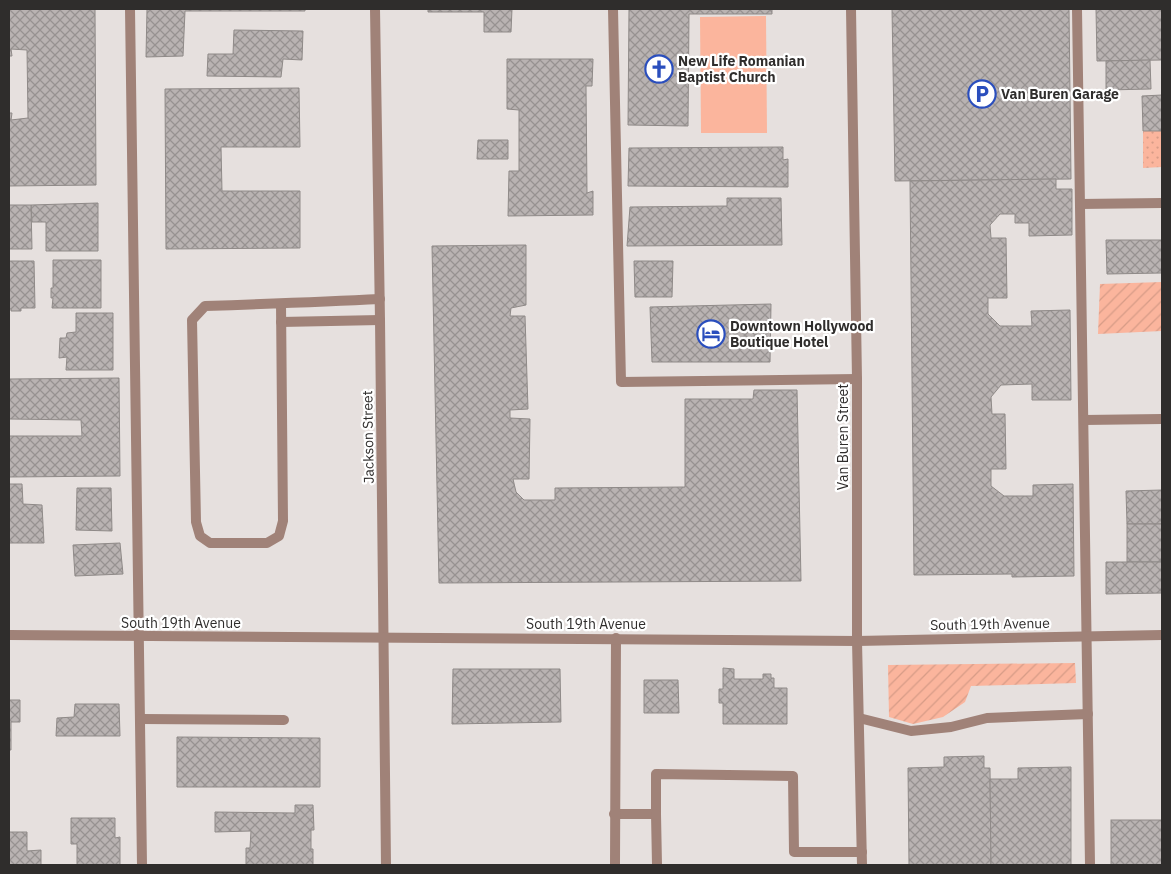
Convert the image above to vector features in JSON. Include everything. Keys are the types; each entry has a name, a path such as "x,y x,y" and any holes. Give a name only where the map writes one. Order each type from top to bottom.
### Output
{"street":[{"path":"130,9 142,865"},
{"name":"Jackson Street","path":"375,9 386,865"},
{"path":"613,9 621,382 857,378"},
{"name":"Van Buren Street","path":"851,9 862,865"},
{"path":"1077,9 1090,865"},
{"path":"1080,204 1162,203"},
{"path":"281,304 282,521 279,536 266,543 210,543 200,536 196,522 192,320 204,306 380,299"},
{"path":"281,322 380,320"},
{"path":"1084,420 1162,419"},
{"name":"South 19th Avenue","path":"9,635 858,641 1162,635"},
{"path":"615,865 616,638"},
{"path":"859,718 911,730 951,728 987,718 1088,714"},
{"path":"141,720 284,720"},
{"path":"657,865 656,774 793,776 794,852 862,852"},
{"path":"614,814 656,814"}],"shaded area":[{"path":"766,16 767,133 701,133 700,17"},
{"path":"1143,131 1162,131 1162,167 1143,168"},
{"path":"1162,282 1162,331 1098,334 1100,284"},
{"path":"1075,663 1076,683 971,686 965,702 943,717 913,724 889,717 888,665"}],"building":[{"path":"9,9 95,9 96,185 9,186 9,113 12,113 11,120 28,118 27,50 11,49 12,56 9,56"},
{"path":"147,9 305,9 305,11 185,11 183,56 146,57"},
{"path":"428,9 512,9 511,32 484,32 484,12 428,12"},
{"name":"New Life Romanian Baptist Church","path":"629,9 772,9 772,14 689,14 688,126 628,125"},
{"name":"Van Buren Garage","path":"892,9 1069,9 1071,179 895,181"},
{"path":"1096,9 1162,9 1162,60 1097,61"},
{"path":"234,30 303,31 302,60 283,59 281,77 207,76 208,54 233,54"},
{"path":"507,59 593,59 592,86 586,86 587,193 593,191 593,215 508,216 509,171 519,171 519,110 507,109"},
{"path":"1150,60 1151,89 1106,90 1106,61"},
{"path":"299,88 300,147 221,147 222,191 300,191 300,248 166,249 165,89"},
{"path":"1162,95 1162,131 1143,131 1142,96"},
{"path":"478,140 508,140 508,159 477,159"},
{"path":"783,147 783,160 788,159 788,187 628,186 629,148"},
{"path":"1056,179 1056,189 1072,189 1072,235 1029,236 1029,223 1015,223 1015,214 1000,214 990,225 991,238 1006,238 1007,298 988,298 988,314 1000,326 1032,326 1031,311 1070,310 1071,400 1032,400 1032,384 1001,385 991,397 992,414 1005,414 1006,469 991,469 991,486 1004,496 1033,496 1033,485 1073,484 1074,576 1012,577 1012,574 914,575 910,181"},
{"path":"727,198 781,198 782,245 627,246 630,207 727,206"},
{"path":"98,203 98,251 46,251 46,222 32,222 31,205"},
{"path":"9,205 31,205 32,249 9,249"},
{"path":"1106,240 1162,240 1162,273 1107,274"},
{"path":"526,245 526,305 511,308 510,316 525,316 528,409 510,410 510,418 530,419 529,479 513,479 516,492 524,500 555,500 555,488 685,487 685,399 753,399 754,390 797,390 801,581 439,583 432,246"},
{"path":"53,260 101,260 101,308 52,308"},
{"path":"9,261 34,261 35,308 21,308 21,311 11,311 9,309"},
{"path":"634,261 673,261 672,297 635,297"},
{"name":"Downtown Hollywood Boutique Hotel","path":"771,304 770,362 652,362 650,307"},
{"path":"76,313 113,313 113,370 66,370 67,357 59,358 60,338 66,338 67,333 76,332"},
{"path":"119,378 120,476 9,477 9,436 82,436 81,420 9,419 9,379"},
{"path":"9,484 22,484 23,504 42,505 44,543 9,543"},
{"path":"77,488 111,488 112,531 76,530"},
{"path":"1162,490 1162,524 1127,524 1126,491"},
{"path":"1127,524 1162,524 1162,562 1127,562"},
{"path":"120,543 123,574 75,576 73,545"},
{"path":"1106,562 1162,562 1162,593 1106,594"},
{"path":"723,668 734,669 734,679 763,679 763,674 771,674 771,678 774,678 774,688 787,688 787,724 723,724 723,703 719,703 719,689 723,689"},
{"path":"453,669 560,669 561,722 452,724"},
{"path":"644,680 678,680 679,713 644,713"},
{"path":"9,700 20,700 20,722 11,722 11,750 9,750"},
{"path":"75,704 119,704 120,736 56,736 57,718 74,717"},
{"path":"177,737 320,738 320,787 177,787"},
{"path":"984,756 984,768 990,768 991,865 909,865 908,768 944,767 944,757"},
{"path":"1071,767 1071,865 991,865 990,779 1018,779 1018,768"},
{"path":"295,805 313,805 314,830 311,830 311,849 313,849 313,865 246,865 246,848 250,848 251,831 215,832 215,812 295,813"},
{"path":"71,818 115,818 115,838 120,837 120,865 77,865 77,844 71,844"},
{"path":"1111,820 1162,820 1162,865 1111,865"},
{"path":"9,832 27,832 27,851 41,850 41,865 9,865"}],"place":[{"name":"New Life Romanian Baptist Church","path":"659,69"},
{"name":"Van Buren Garage","path":"982,94"},
{"name":"Downtown Hollywood Boutique Hotel","path":"711,334"}]}
